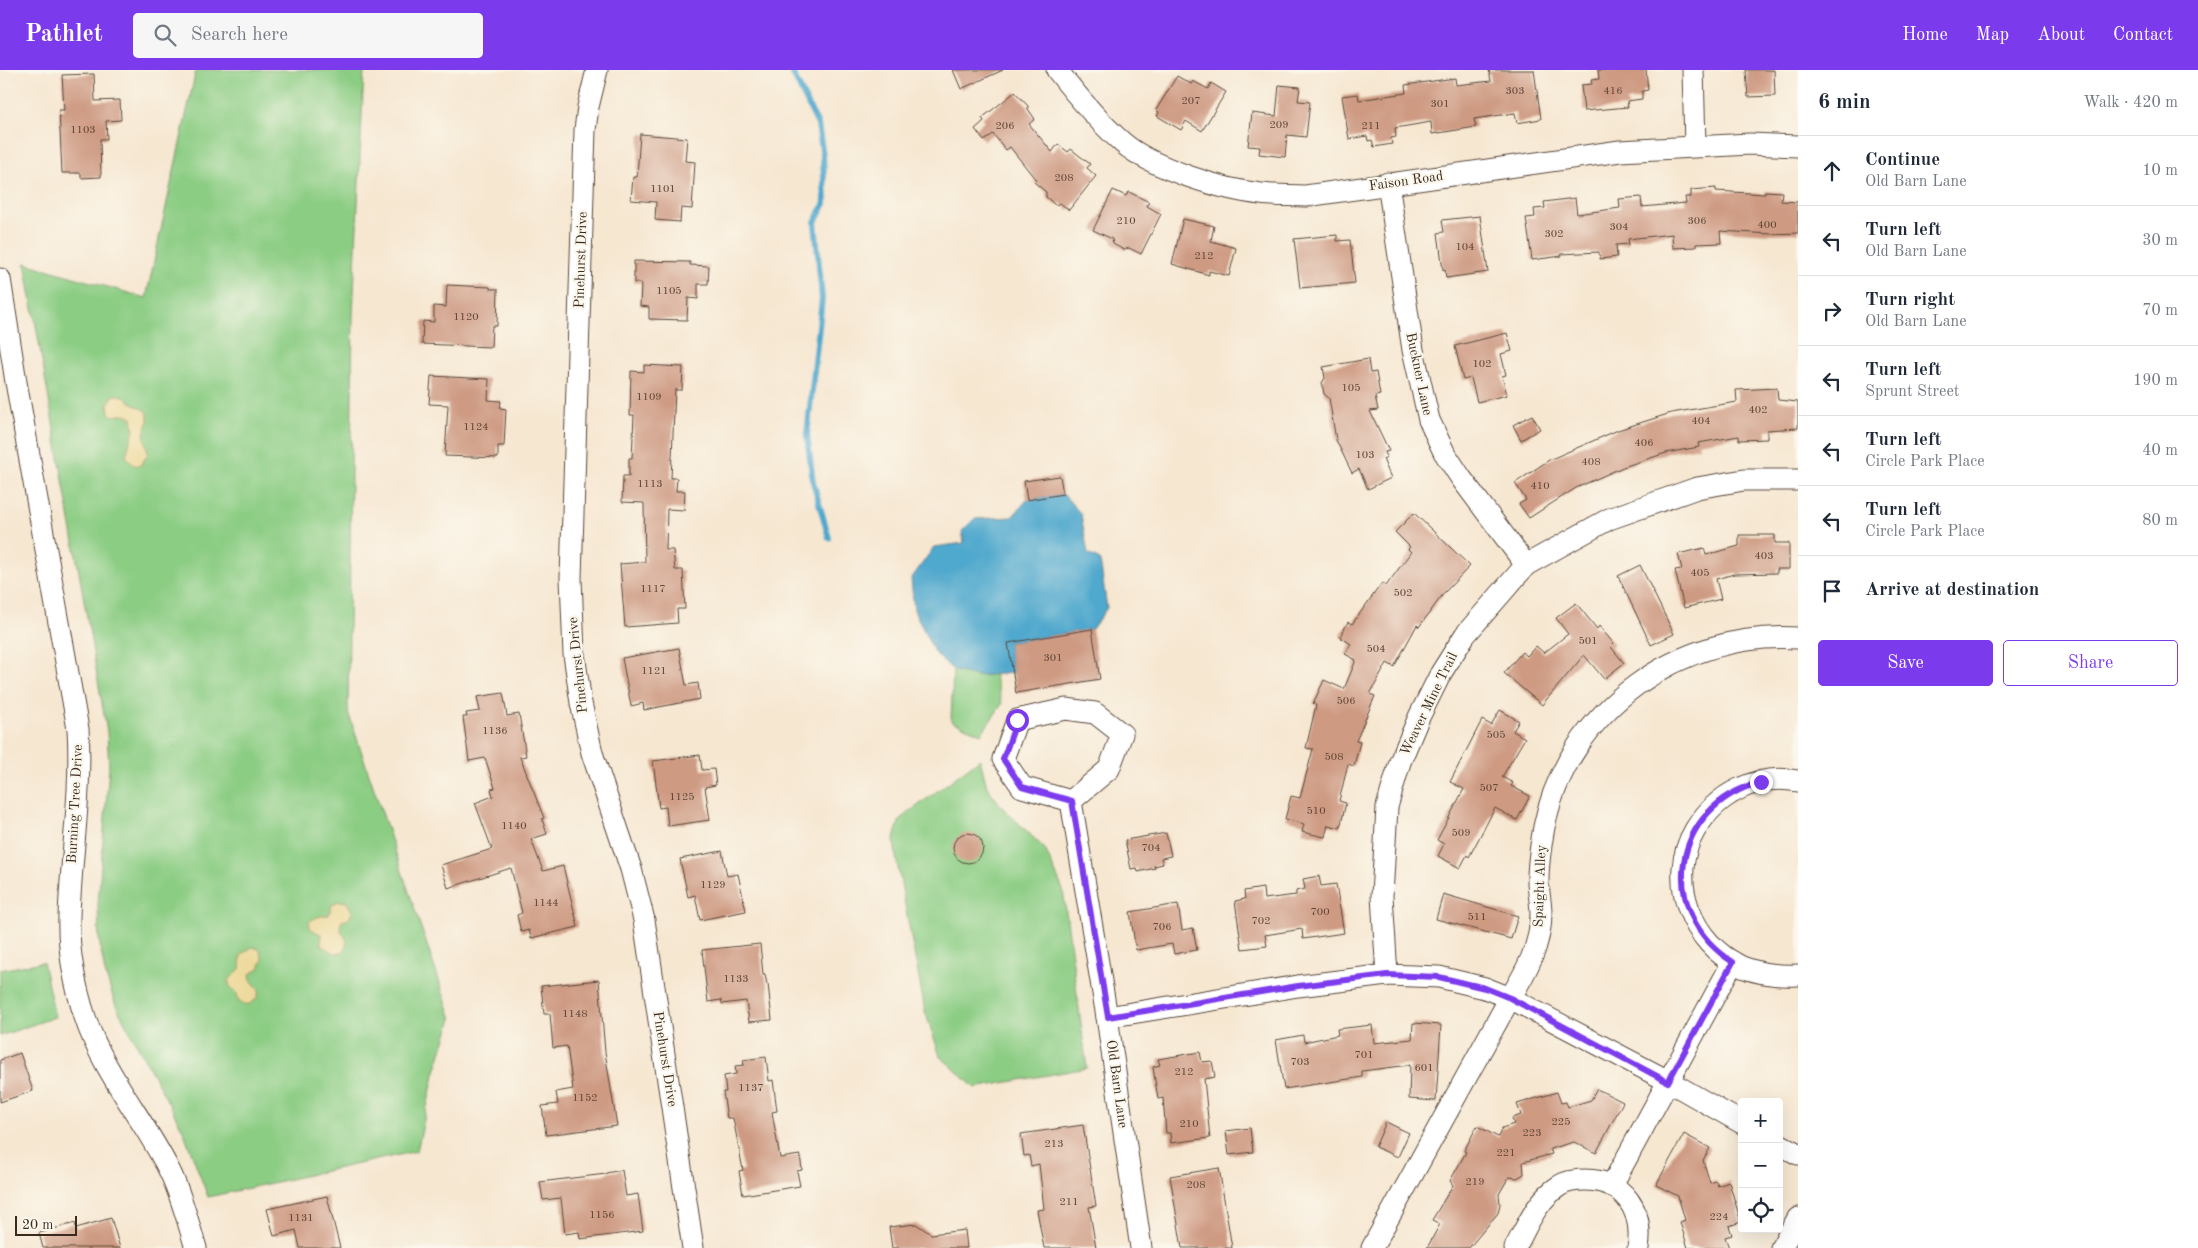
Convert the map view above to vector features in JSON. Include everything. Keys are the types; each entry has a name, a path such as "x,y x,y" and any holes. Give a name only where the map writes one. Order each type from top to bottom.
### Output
{"street":[{"name":"Pinehurst Drive","path":"597,70 588,107 586,130 570,578 574,654 581,703 592,753 631,869 644,920 693,1248"},
{"name":"Faison Road","path":"1057,70 1075,93 1124,144 1162,167 1213,184 1262,194 1306,196 1620,151 1695,145 1750,144 1798,146"},
{"path":"1693,70 1695,145"},
{"name":"Buckner Lane","path":"1388,183 1412,350 1429,420 1444,452 1457,472 1526,566"},
{"name":"Burning Tree Drive","path":"0,279 16,382 78,729 80,759 69,918 71,951 78,986 85,1017 95,1043 170,1171 196,1248"},
{"name":"Weaver Mine Trail","path":"1387,975 1382,896 1387,807 1400,762 1441,673 1465,635 1526,566 1609,519 1697,488 1744,480 1798,480"},
{"name":"Spaight Alley","path":"1372,1248 1525,974 1534,953 1541,914 1538,879 1544,825 1553,796 1579,744 1596,722 1619,698 1643,679 1668,664 1703,649 1734,640 1770,636 1798,638"},
{"path":"1066,709 1096,713 1122,734 1109,769 1072,801 1022,787 1003,759 1017,720 1066,709"},
{"path":"1798,781 1777,779 1761,782 1732,792 1708,812 1693,834 1688,847 1683,880 1690,913 1695,925 1712,946 1733,962 1764,973 1798,975"},
{"name":"Old Barn Lane","path":"1072,801 1108,1017 1141,1248"},
{"path":"1612,1186 1733,962"},
{"path":"1108,1017 1298,986 1387,975 1439,977 1485,988 1510,998 1738,1121"},
{"path":"1783,1146 1798,1154"},
{"path":"1514,1248 1540,1202 1561,1184 1577,1180 1595,1180 1612,1186 1625,1196 1634,1209 1640,1228 1638,1248"},
{"path":"1781,1248 1798,1218"}],"green space":[{"path":"196,70 364,70 353,315 348,712 452,1019 435,1071 417,1151 208,1197 183,1130 116,1006 105,973 99,939 98,904 109,768 107,732 25,263 146,298"},
{"path":"953,670 976,676 994,673 1002,704 981,734 951,721"},
{"path":"980,759 987,787 1002,807 1045,849 1063,890 1087,1068 975,1088 940,1056 925,1011 894,838 900,819"},
{"path":"43,962 55,1017 0,1036 0,970"}],"sand":[{"path":"114,395 123,396 148,413 148,423 144,433 148,454 141,465 132,463 126,455 134,430 132,418 125,414 113,416 109,413 108,404"},
{"path":"338,901 347,902 352,912 349,919 342,921 341,924 341,929 347,941 343,951 340,953 333,952 321,945 321,934 313,930 309,923 314,919 329,915 332,905"},
{"path":"252,947 259,949 263,959 259,968 250,974 251,980 259,990 258,996 246,1005 239,1002 237,994 229,985 229,980 240,969 241,955"}],"water":[{"path":"1063,494 1081,514 1088,554 1100,560 1107,608 1092,629 1008,643 1013,673 976,676 953,670 934,652 914,610 911,579 934,547 964,543 962,531 974,519 1012,517 1027,500"}],"building":[{"path":"953,70 1003,70 961,89"},
{"path":"1489,70 1534,70 1541,119 1517,123 1515,113 1474,119 1476,127 1432,134 1431,122 1395,128 1396,137 1391,138 1392,144 1374,147 1372,140 1368,141 1367,136 1349,139 1342,96 1358,94 1359,100 1406,93 1405,85 1455,78 1456,85 1491,81"},
{"path":"1598,70 1646,70 1648,90 1642,91 1642,99 1627,101 1628,107 1584,111 1581,85 1592,84 1591,80 1599,79"},
{"path":"1746,70 1774,70 1775,96 1748,97"},
{"path":"94,74 95,101 120,100 121,120 106,121 107,139 100,139 101,177 81,178 81,173 62,173 59,110 64,110 62,75"},
{"path":"1177,76 1191,84 1193,81 1208,89 1211,83 1226,92 1202,131 1186,121 1181,130 1157,116 1159,112 1156,110"},
{"path":"1279,85 1300,87 1298,101 1310,102 1306,137 1287,135 1285,157 1259,154 1260,147 1248,146 1252,113 1276,116"},
{"path":"1015,92 1028,106 1035,119 1029,124 1052,152 1058,144 1068,152 1071,149 1090,164 1087,168 1096,176 1069,210 1060,203 1055,205 1046,197 1046,192 1034,182 1036,180 1010,147 1006,150 993,134 984,141 975,129 984,121 982,118"},
{"path":"640,134 687,138 685,161 695,162 692,209 681,208 680,222 655,220 656,202 631,200 633,177 637,177"},
{"path":"1716,188 1716,191 1765,194 1765,191 1782,192 1781,201 1798,202 1798,233 1771,234 1720,231 1721,243 1696,244 1696,247 1673,248 1672,234 1628,239 1629,244 1616,245 1617,257 1600,259 1599,252 1561,254 1562,256 1532,260 1526,218 1535,217 1534,209 1545,208 1544,202 1575,198 1577,214 1620,208 1619,199 1641,197 1642,207 1686,203 1685,197 1691,197 1691,190"},
{"path":"1113,190 1126,196 1129,192 1149,202 1147,206 1161,214 1141,254 1129,248 1124,250 1113,244 1112,239 1093,230"},
{"path":"1480,216 1488,272 1446,278 1445,269 1443,270 1438,233 1444,232 1442,220"},
{"path":"1183,219 1214,226 1211,241 1236,248 1229,276 1209,271 1209,275 1172,264"},
{"path":"1337,235 1337,241 1350,240 1355,283 1300,288 1294,239"},
{"path":"634,261 690,262 690,265 709,266 708,284 698,284 698,299 688,298 687,320 649,319 649,307 640,306 641,283 634,283"},
{"path":"447,285 498,289 497,326 492,326 491,347 422,344 423,321 434,322 434,306 446,307"},
{"path":"1507,333 1512,351 1501,354 1506,375 1502,376 1507,395 1477,402 1471,378 1463,380 1455,346"},
{"path":"1368,359 1370,373 1376,372 1380,395 1375,396 1378,410 1370,411 1389,451 1385,452 1387,457 1383,459 1391,478 1368,489 1359,469 1352,473 1336,440 1329,398 1324,394 1322,383 1325,378 1323,367"},
{"path":"644,365 683,367 682,390 675,390 671,478 677,478 676,491 685,491 684,510 667,509 666,550 673,550 675,570 683,570 685,609 677,609 678,623 625,627 620,564 645,562 644,503 622,502 623,476 629,476 629,458 632,458 634,415 630,415 631,371 644,372"},
{"path":"431,376 489,379 488,400 501,401 500,408 506,409 504,446 498,446 498,458 445,456 448,405 429,404"},
{"path":"1777,388 1778,400 1798,402 1798,428 1767,430 1767,439 1739,440 1739,436 1698,443 1699,447 1666,453 1623,467 1576,488 1529,518 1519,504 1526,500 1515,483 1549,460 1618,430 1671,413 1737,402 1736,390"},
{"path":"1532,415 1540,429 1521,440 1513,425"},
{"path":"1060,476 1063,494 1027,500 1024,481"},
{"path":"1414,513 1470,566 1444,593 1419,627 1417,625 1394,667 1387,663 1370,694 1375,696 1356,741 1360,742 1354,766 1348,764 1339,801 1346,803 1340,828 1328,825 1325,837 1302,832 1304,824 1285,819 1291,796 1300,798 1313,749 1306,748 1316,705 1313,704 1324,680 1344,689 1356,660 1345,654 1351,644 1340,637 1348,622 1352,624 1382,583 1386,586 1411,552 1408,549 1410,547 1395,532"},
{"path":"1739,535 1775,535 1775,543 1789,543 1789,569 1777,569 1777,573 1734,574 1716,579 1721,599 1684,608 1675,570 1682,569 1678,554 1704,548 1706,555 1739,546"},
{"path":"1640,565 1674,634 1651,645 1618,576"},
{"path":"1576,603 1597,629 1599,626 1614,644 1611,647 1624,663 1604,679 1584,655 1542,705 1504,673 1522,652 1527,656 1536,646 1544,653 1568,634 1556,618"},
{"path":"1092,629 1100,679 1016,693 1008,643"},
{"path":"679,648 686,685 698,683 700,699 644,710 643,703 631,706 622,658"},
{"path":"503,693 507,716 519,714 526,756 520,757 544,818 542,819 547,834 531,839 543,871 563,866 578,927 531,938 529,930 521,932 517,915 522,913 511,868 448,888 441,865 492,849 475,803 493,796 491,789 495,788 485,758 469,761 463,717 467,717 466,713 480,711 477,697"},
{"path":"1500,710 1519,721 1513,731 1525,738 1502,777 1513,783 1511,786 1530,796 1517,820 1495,808 1469,857 1467,855 1460,868 1438,856 1444,844 1437,840 1464,789 1450,782 1482,720 1491,725"},
{"path":"700,755 702,770 714,769 716,785 705,787 710,820 668,826 666,807 659,808 653,761"},
{"path":"968,833 979,837 983,848 979,859 968,863 957,859 953,848 957,837"},
{"path":"1166,833 1171,856 1161,858 1163,864 1154,866 1155,868 1138,872 1137,868 1131,869 1125,840"},
{"path":"722,851 727,876 738,874 746,911 700,920 695,895 688,897 680,859"},
{"path":"1319,876 1321,886 1336,884 1344,933 1303,939 1302,929 1265,935 1267,946 1242,949 1235,901 1245,899 1244,891 1263,888 1264,899 1296,895 1296,891 1305,889 1303,879"},
{"path":"1443,894 1518,916 1511,939 1436,919"},
{"path":"1178,904 1182,930 1193,928 1197,950 1174,954 1172,944 1136,950 1130,912"},
{"path":"760,944 763,974 765,974 768,984 772,1020 749,1022 746,1001 722,1004 721,1000 708,1002 702,950"},
{"path":"599,980 605,1052 617,1126 546,1135 542,1106 558,1104 556,1092 573,1089 567,1046 553,1048 550,1014 544,1014 541,986"},
{"path":"1413,1023 1441,1025 1436,1101 1409,1099 1410,1065 1362,1071 1362,1077 1284,1089 1276,1040 1303,1035 1304,1042 1338,1035 1337,1029 1372,1025 1374,1043 1412,1039"},
{"path":"1200,1052 1202,1062 1212,1061 1215,1077 1204,1079 1210,1138 1171,1143 1170,1133 1166,1133 1163,1098 1158,1099 1153,1067 1160,1065 1158,1059"},
{"path":"20,1053 33,1091 0,1102 0,1060"},
{"path":"766,1057 769,1081 773,1080 777,1111 772,1112 780,1158 800,1155 802,1170 797,1171 800,1186 743,1195 739,1171 743,1170 733,1118 727,1118 723,1092 726,1092 724,1076 736,1074 735,1066 744,1065 743,1060"},
{"path":"1597,1089 1623,1102 1596,1153 1574,1142 1550,1149 1552,1154 1523,1162 1524,1174 1517,1178 1509,1177 1499,1194 1500,1204 1498,1213 1469,1248 1427,1248 1440,1224 1432,1220 1453,1185 1450,1181 1466,1152 1464,1151 1477,1126 1498,1137 1502,1128 1514,1124 1512,1118 1521,1115 1517,1104 1557,1092 1561,1103 1566,1102 1568,1107 1591,1100"},
{"path":"1386,1122 1409,1133 1398,1157 1375,1147"},
{"path":"1083,1125 1096,1206 1089,1207 1096,1248 1044,1248 1037,1210 1044,1209 1039,1164 1031,1166 1029,1155 1024,1156 1021,1134"},
{"path":"1250,1128 1253,1152 1229,1155 1226,1131"},
{"path":"1684,1134 1710,1148 1703,1160 1710,1183 1716,1181 1718,1186 1729,1182 1738,1212 1738,1223 1729,1226 1732,1235 1725,1237 1729,1248 1688,1248 1680,1222 1685,1220 1678,1196 1656,1185"},
{"path":"1219,1168 1232,1248 1182,1248 1170,1176"},
{"path":"622,1170 626,1196 638,1194 643,1231 580,1239 579,1232 565,1234 561,1198 543,1200 540,1182 606,1174"},
{"path":"327,1196 340,1248 300,1248 296,1230 274,1236 267,1209"},
{"path":"111,1218 120,1248 43,1248 39,1233 75,1223 76,1228"},
{"path":"916,1224 931,1234 965,1230 967,1248 892,1248 889,1227"}],"waterway":[{"path":"791,70 818,125 823,155 825,203 815,222 822,299 807,435 813,482 829,538"}],"route":[{"path":"1017,720 1003,759 1022,787 1072,801 1108,1017 1358,977 1387,975 1439,977 1485,988 1510,998 1668,1082 1733,962 1722,955 1703,936 1695,925 1690,913 1683,886 1684,860 1688,847 1700,823 1719,801 1732,792 1761,782"}]}
